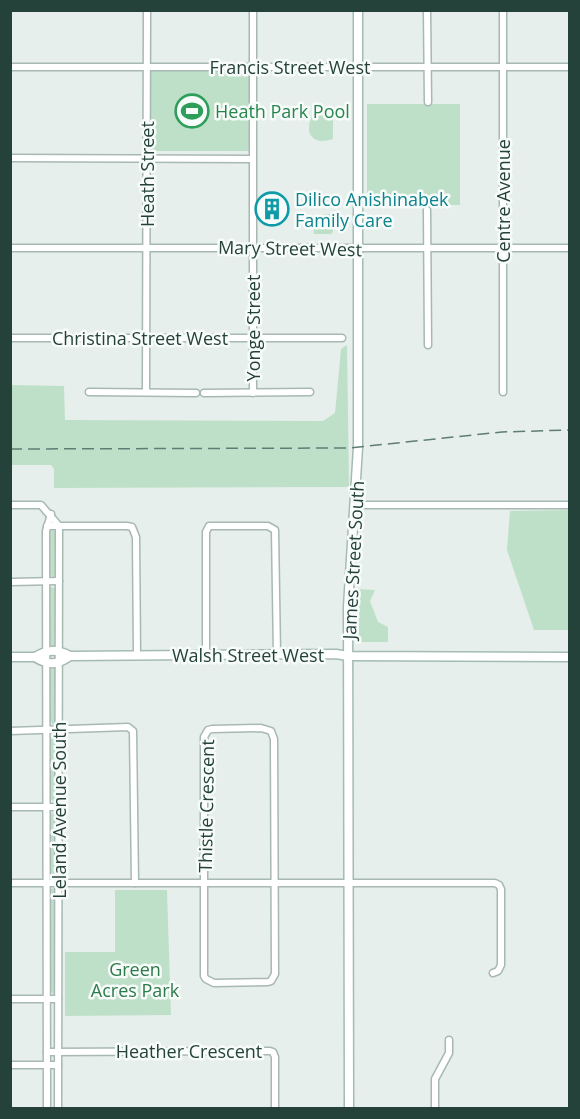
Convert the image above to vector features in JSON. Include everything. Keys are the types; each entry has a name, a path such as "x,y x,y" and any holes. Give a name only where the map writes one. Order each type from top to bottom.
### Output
{"street":[{"name":"Heath Street","path":"146,392 147,10"},
{"name":"Yonge Street","path":"253,10 253,393"},
{"name":"James Street South","path":"349,1108 348,656 349,582 356,506 358,447 358,10"},
{"path":"427,10 428,102"},
{"name":"Centre Avenue","path":"502,392 503,10"},
{"name":"Francis Street West","path":"10,68 570,67"},
{"path":"10,158 252,159"},
{"path":"427,210 428,345"},
{"name":"Mary Street West","path":"10,248 570,248"},
{"name":"Christina Street West","path":"10,338 342,338"},
{"name":"Yonge Street","path":"89,392 310,392"},
{"path":"10,505 41,506 51,514 59,526"},
{"path":"356,506 570,505"},
{"name":"Leland Avenue South","path":"47,1108 46,581 47,526 51,514"},
{"path":"47,526 127,526 135,532 136,655"},
{"name":"Leland Avenue South","path":"58,1108 59,526"},
{"path":"206,655 206,532 209,526 268,526 275,530 277,655"},
{"path":"10,582 59,581"},
{"path":"10,657 35,657 46,650"},
{"name":"Walsh Street West","path":"46,650 59,650 70,656 336,654 348,656 570,657"},
{"path":"35,657 46,664 59,664 70,656"},
{"path":"10,731 128,727 133,731 135,883"},
{"name":"Thistle Crescent","path":"205,883 206,733 212,729 261,728 271,731 274,739 275,883"},
{"path":"10,807 58,807"},
{"path":"10,883 489,882 499,885 501,890 501,965 493,974"},
{"path":"205,883 204,976 206,980 214,983 268,982 274,978 275,883"},
{"path":"10,999 58,999"},
{"path":"435,1108 435,1079 449,1053 449,1041"},
{"name":"Heather Crescent","path":"47,1052 270,1051 275,1057 275,1108"},
{"path":"10,1065 58,1065"}],"green space":[{"path":"151,71 249,71 249,151 151,151"},
{"path":"367,104 460,104 460,205 367,205"},
{"path":"312,116 333,117 333,139 316,140 309,132"},
{"path":"325,214 333,214 333,232 314,234 315,221"},
{"path":"347,345 349,487 54,488 54,469 51,465 11,465 11,385 64,386 65,420 323,421 335,413 341,349"},
{"path":"569,510 569,630 534,630 507,550 510,511"},
{"path":"52,530 56,532 56,576 53,577 49,574 49,534"},
{"path":"50,587 56,588 57,644 52,647 49,644"},
{"path":"359,589 375,590 370,601 378,622 388,627 388,642 359,642"},
{"path":"53,668 56,670 56,722 53,725 50,721 49,671"},
{"path":"54,735 56,738 56,799 53,802 51,799 50,739"},
{"path":"56,813 56,875 53,878 51,874 51,814"},
{"path":"52,888 56,889 56,991 53,994 51,991 50,891"},
{"name":"Green Acres Park","path":"115,890 167,890 171,1015 65,1016 65,952 115,952"}],"water":[{"path":"182,105 209,105 209,116 181,116"}],"railway":[{"path":"10,449 349,448 502,432 570,430"}],"place":[{"name":"Heath Park Pool","path":"192,111"},
{"name":"Dilico Anishinabek Family Care","path":"272,209"}]}
